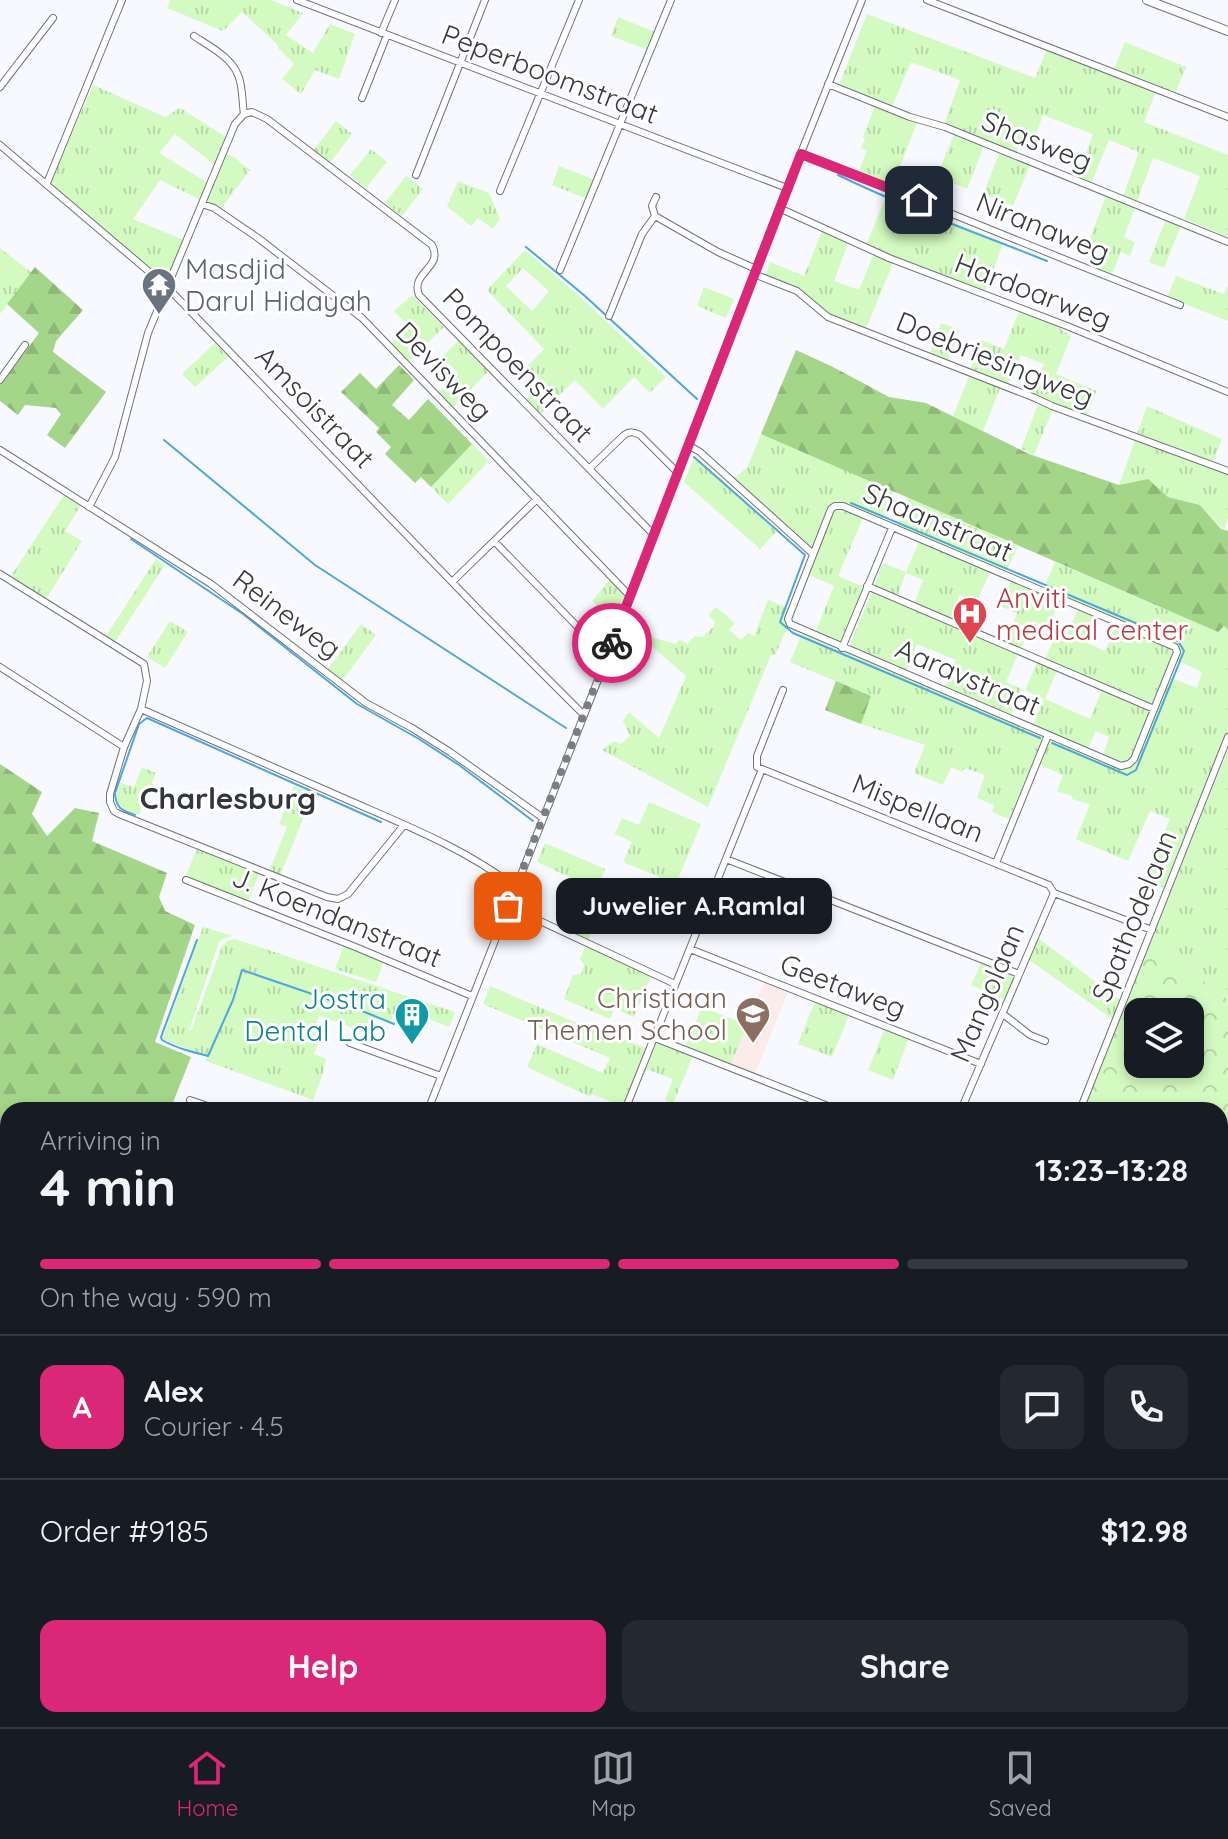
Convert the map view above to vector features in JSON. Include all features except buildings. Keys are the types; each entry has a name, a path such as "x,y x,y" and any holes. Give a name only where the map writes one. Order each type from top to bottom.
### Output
{"street":[{"path":"47,183 122,0"},
{"path":"362,98 395,0"},
{"path":"416,175 485,0"},
{"path":"500,191 579,0"},
{"path":"560,270 671,0"},
{"path":"431,1102 862,0"},
{"path":"927,0 1228,117"},
{"path":"1147,0 1228,31"},
{"name":"Peperboomstraat","path":"302,1 787,188"},
{"path":"0,87 53,18"},
{"path":"89,507 115,457 148,333 235,124 244,114 236,70 218,52 194,36"},
{"name":"Shasweg","path":"828,84 910,117 945,127 1228,242"},
{"name":"Pompoenstraat","path":"244,114 252,112 267,119 432,245 435,259 417,284 419,295 654,535"},
{"name":"Amsoistraat","path":"0,145 167,287 584,715"},
{"name":"Niranaweg","path":"801,154 1180,305"},
{"path":"609,316 642,234 655,216 652,206 656,197"},
{"name":"Devisweg","path":"202,204 214,208 258,238 362,318 630,596"},
{"name":"Hardoarweg","path":"779,208 889,258 1228,392"},
{"name":"Doebriesingweg","path":"655,216 755,272 797,291 828,317 1052,406 1228,471"},
{"path":"0,380 25,345"},
{"path":"589,469 624,435 634,432 678,473"},
{"path":"688,445 700,452 812,553"},
{"name":"Reineweg","path":"0,450 211,584 366,703 450,752 543,818"},
{"path":"452,582 537,499"},
{"name":"Shaanstraat","path":"790,624 788,619 831,509 843,506 1175,647 1177,652 1134,759 1129,764"},
{"path":"842,648 892,528"},
{"path":"494,541 607,657"},
{"path":"0,574 144,664 147,681 141,709 124,747 110,794 114,811 333,899 348,894 404,825"},
{"path":"867,586 1154,709"},
{"name":"Aaravstraat","path":"790,624 1121,766 1129,764"},
{"path":"0,667 124,747"},
{"path":"628,1102 762,769 757,767 757,756 783,690"},
{"path":"141,709 404,825 463,854 515,887"},
{"path":"996,863 1048,735"},
{"name":"Spathodelaan","path":"1083,1102 1228,737"},
{"name":"Mispellaan","path":"762,769 1049,885 1054,893 1152,930"},
{"path":"726,859 1019,974"},
{"name":"J. Koendanstraat","path":"186,880 472,996"},
{"name":"Mangolaan","path":"964,1102 1054,893"},
{"path":"508,906 675,984"},
{"name":"Geetaweg","path":"690,949 981,1064"},
{"path":"1003,1014 1030,1035 1045,1041"},
{"path":"655,1038 818,1102"},
{"path":"350,1043 441,1076"},
{"path":"190,1100 196,1102"}],"shaded area":[{"name":"Christiaan Themen School","path":"764,982 788,991 755,1074 731,1064"}],"green space":[{"path":"170,0 271,0 303,13 286,35 313,53 330,24 355,34 339,79 315,70 301,94 282,79 294,64 242,12 223,31 167,8"},
{"path":"867,14 1035,78 1047,49 1156,91 1144,122 1228,155 1228,237 1184,219 1200,176 1153,158 1137,202 1123,196 1139,152 1109,140 1091,184 1077,178 1093,134 1043,115 1036,134 1025,131 1016,154 944,124 960,80 911,62 892,107 839,85"},
{"path":"618,17 655,32 648,50 611,36"},
{"path":"1125,42 1186,67 1176,92 1114,69"},
{"path":"93,85 165,117 180,108 226,137 215,165 175,134 159,153 208,183 201,200 160,180 133,219 184,240 168,280 163,281 51,181"},
{"path":"875,106 917,123 892,187 858,173 867,151 861,148 863,137"},
{"path":"336,121 352,134 329,164 313,151"},
{"path":"954,134 984,146 967,189 937,176"},
{"path":"371,149 387,162 366,188 350,175"},
{"path":"1000,152 1030,165 1013,206 983,194"},
{"path":"225,154 250,170 220,210 207,199"},
{"path":"559,166 595,180 587,199 552,185"},
{"path":"406,176 423,189 402,216 385,203"},
{"path":"458,181 489,193 500,219 493,229 478,218 471,226 447,206"},
{"path":"1106,196 1136,206 1124,237 1135,242 1130,256 1121,252 1112,274 1094,267 1102,247 1089,241"},
{"path":"886,197 1003,244 984,293 866,245"},
{"path":"1166,219 1181,225 1164,268 1149,262"},
{"path":"822,231 848,243 834,281 859,290 874,253 893,263 866,329 827,314 800,291 765,276 770,262 804,276"},
{"path":"0,248 31,272 0,314"},
{"path":"525,250 666,377 650,393 634,377 603,409 575,380 540,414 526,399 542,382 527,367 544,349 487,290","holes":["523,268 549,291 532,311 506,286"]},
{"path":"35,267 83,310 56,341 53,352 106,392 65,448 47,435 61,414 56,408 25,405 18,415 0,401 0,385 39,333 7,304"},
{"path":"1176,276 1224,294 1228,285 1228,321 1167,297"},
{"path":"704,287 734,299 726,318 697,306"},
{"path":"412,295 444,327 408,362 391,344 409,326 394,311"},
{"path":"1019,311 1050,322 1071,336 1056,374 1097,391 1086,418 1033,395 1044,364 1021,355 1008,385 970,370 981,340 1004,349"},
{"path":"941,323 960,330 947,362 929,355"},
{"path":"459,340 490,370 452,408 437,394 458,373 442,357"},
{"path":"215,343 228,357 195,387 182,374"},
{"path":"796,350 889,397 926,403 1029,454 1119,485 1148,479 1168,497 1200,505 1221,529 1228,531 1228,629 1224,626 1218,632 761,434"},
{"path":"399,365 414,380 392,405 409,420 428,399 472,444 431,487 421,477 415,483 385,454 391,447 376,432 379,428 341,392 360,373 376,389"},
{"path":"970,374 1001,386 983,431 953,416"},
{"path":"1039,402 1053,409 1034,455 1021,449"},
{"path":"1147,406 1222,439 1213,462 1228,468 1228,518 1224,530 1200,505 1168,497 1148,479 1119,485"},
{"path":"761,434 894,491 882,520 835,501 828,508 814,543 808,545 734,478 747,468"},
{"path":"472,444 489,461 448,504 431,487"},
{"path":"694,457 777,531 760,549 684,482"},
{"path":"64,495 81,505 65,531 82,541 46,599 11,576"},
{"path":"908,498 1018,546 1006,572 896,526"},
{"path":"837,508 863,518 838,576 866,588 842,643 815,633 834,586 807,574"},
{"path":"919,542 990,572 977,601 960,595 950,620 914,604 923,580 906,573 897,597 875,587 883,563 906,572"},
{"path":"156,559 165,565 115,642 106,636"},
{"path":"1055,562 1218,632 1224,626 1228,629 1228,733 1166,889 1145,879 1170,819 1150,811 1128,861 1076,839 1090,804 1057,791 1063,775 1033,762 1009,819 992,812 994,805 977,798 985,775 951,767 943,785 914,773 925,745 861,724 871,696 790,662 802,634 1117,768 1132,767 1169,677 1197,688 1202,672 1176,660 1177,645 1174,642 1044,588"},
{"path":"610,579 626,595 615,623 592,601"},
{"path":"1011,581 1060,602 1048,627 1033,621 1021,649 1005,642 1017,613 1000,606"},
{"path":"873,593 1018,654 1006,682 1022,689 1011,715 944,688 956,660 917,644 906,672 854,650 851,642"},
{"path":"768,600 788,608 785,619 788,626 775,655 771,655 708,807 602,750 614,741 621,744 630,736 623,721 629,712 659,738 686,676 632,629 635,621 651,629 648,634 654,638 676,644 680,639 687,644 695,636 703,637 714,626 715,622 708,615 716,607 735,623 729,630 741,640 748,633 754,636"},
{"path":"1078,609 1097,618 1087,643 1105,651 1116,625 1170,647 1173,655 1152,703 1147,704 1045,660 1057,631 1067,635"},
{"path":"170,621 188,632 165,668 147,657"},
{"path":"361,624 376,635 342,681 328,669"},
{"path":"1037,663 1057,671 1045,699 1090,719 1102,690 1148,711 1129,760 1122,762 1103,755 1109,737 1096,731 1088,748 1033,725 1044,699 1025,690"},
{"path":"836,681 871,696 861,724 825,710"},
{"path":"1228,750 1228,1000 1151,940"},
{"path":"0,764 42,792 32,814 47,836 75,808 99,813 92,841 167,873 159,897 165,911 195,925 155,1042 191,1057 173,1102 0,1102"},
{"path":"142,767 156,773 139,815 124,809 117,802 117,792 120,783 134,787"},
{"path":"294,786 313,794 280,876 269,872 287,827 279,824"},
{"path":"649,802 701,824 676,884 623,862 632,842 615,834 622,818 639,825"},
{"path":"545,843 605,869 601,879 609,883 612,895 606,894 588,941 574,934 593,888 537,862"},
{"path":"197,849 259,874 248,902 185,877"},
{"path":"203,927 233,936 219,942 191,1031 222,946 235,939 455,1012 449,1027 397,1007 390,1023 377,1018 371,1034 319,1016 313,1032 321,1035 314,1054 326,1059 313,1100 206,1061 207,1056 164,1040"},
{"path":"1037,937 1122,1002 1115,1021 1028,959"},
{"path":"1151,940 1228,1000 1228,1102 1085,1102 1124,1006 1124,1078 1204,1078 1204,998 1127,998"},
{"path":"344,945 384,961 376,982 335,969"},
{"path":"586,946 651,976 634,1017 614,1009 610,1019 564,999 573,975 581,974 584,965 580,959"},
{"path":"981,963 1010,973 1014,981 1006,1000 971,985"},
{"path":"490,986 617,1040 619,1038 646,1048 625,1102 611,1102 592,1094 590,1097 527,1067 537,1044 603,1073 610,1058 483,1004"},
{"path":"815,1001 849,1015 832,1057 798,1044"},
{"path":"702,1007 747,1025 731,1064 685,1047"},
{"path":"885,1028 909,1038 893,1080 868,1070"},
{"path":"656,1044 693,1056 674,1102 665,1100 673,1079 646,1069"}],"waterway":[{"path":"838,175 1047,261"},
{"path":"526,247 585,296 697,399"},
{"path":"164,440 315,565 566,728"},
{"path":"694,457 805,555 780,622 793,633 1040,738"},
{"path":"851,503 1178,641 1184,651 1136,770 1127,775 1052,743"},
{"path":"131,539 243,614 357,704 459,765 533,821"},
{"path":"135,815 120,808 115,793 139,724 147,718 381,822"},
{"path":"197,940 161,1037 173,1045 208,1056 233,1000 242,970 394,1024"}],"way so far":[{"path":"508,906 612,643"}],"place":[{"name":"Masdjid Darul Hidayah","path":"159,316"},
{"name":"Anviti medical center","path":"970,645"},
{"name":"Juwelier A.Ramlal","path":"508,906"},
{"name":"Christiaan Themen School","path":"753,1045"},
{"name":"Jostra Dental Lab","path":"412,1046"}],"district":[{"name":"Charlesburg","path":"228,799"}],"route":[{"path":"612,643 801,154 919,200"}]}
